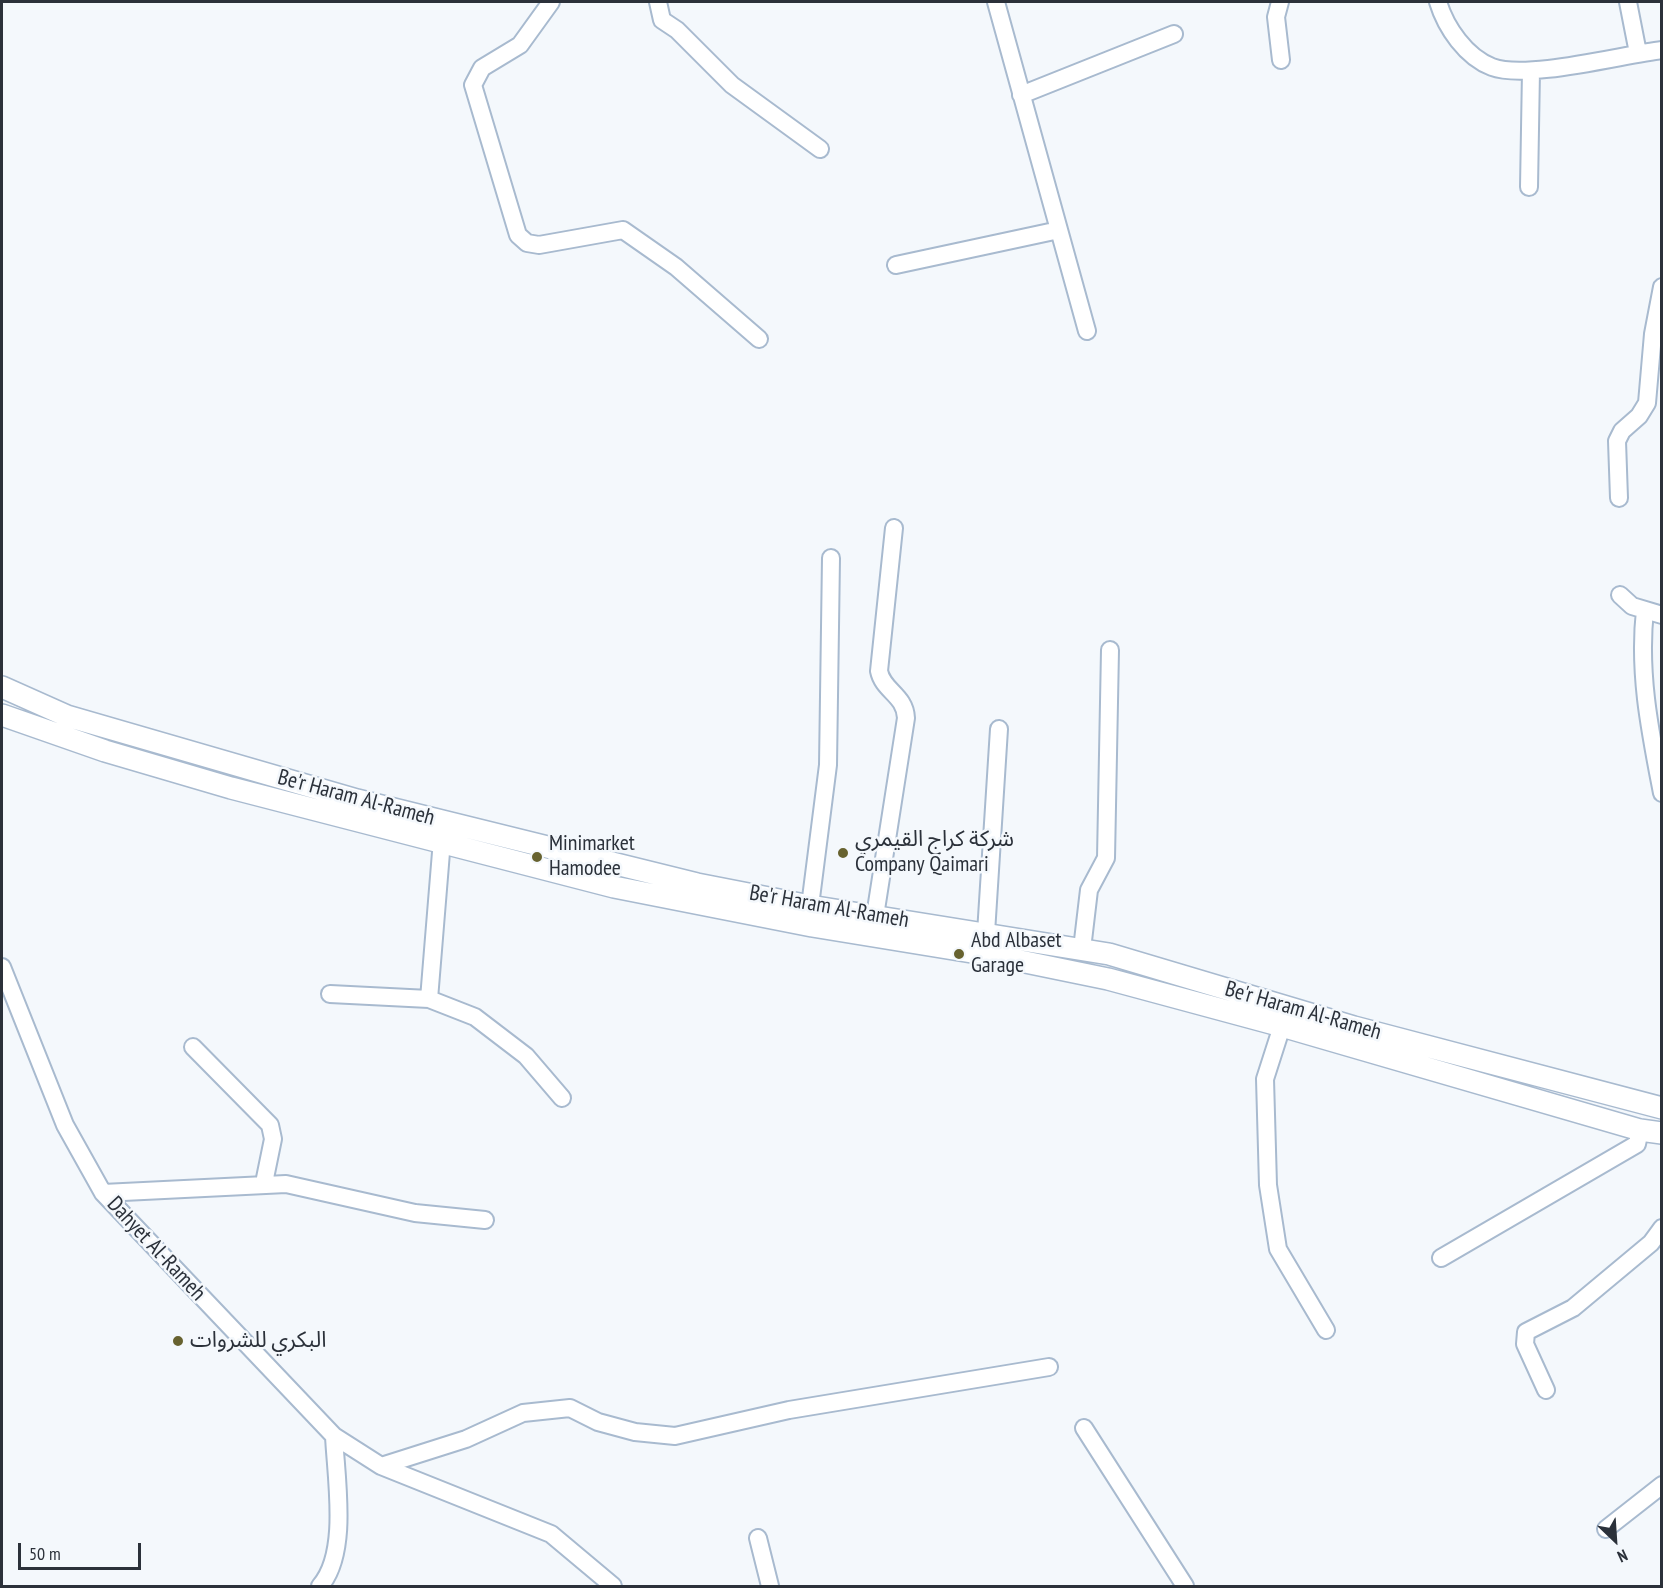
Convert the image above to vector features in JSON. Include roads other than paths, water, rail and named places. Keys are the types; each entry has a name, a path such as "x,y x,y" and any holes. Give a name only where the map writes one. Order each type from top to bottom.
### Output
{"main road":[{"name":"Be'r Haram Al-Rameh","path":"2,687 67,716 357,800 697,884 810,906 1109,954 1354,1027 1662,1108"},
{"name":"Be'r Haram Al-Rameh","path":"2,715 105,751 231,788 442,840 615,887 812,926 996,956 1108,979 1282,1026 1640,1130 1662,1133"}],"street":[{"path":"551,2 520,45 482,68 473,85 518,235 527,243 538,245 623,230 676,267 759,339"},
{"path":"658,2 662,20 677,30 732,85 820,149"},
{"path":"996,2 1087,331"},
{"path":"1280,2 1276,17 1281,60"},
{"path":"1438,2 1455,35 1471,55 1493,67 1531,71 1662,50"},
{"path":"1628,2 1638,53"},
{"path":"1021,95 1174,34"},
{"path":"1529,187 1531,71"},
{"path":"896,265 1059,230"},
{"path":"1619,498 1617,441 1622,431 1639,416 1647,403 1653,334 1662,287"},
{"path":"875,916 906,718 903,703 884,683 879,671 894,528"},
{"path":"810,906 828,765 831,558"},
{"path":"1620,595 1632,606 1662,615"},
{"path":"1645,610 1642,658 1647,710 1662,793"},
{"path":"1082,949 1089,890 1106,858 1110,650"},
{"path":"986,933 999,729"},
{"path":"429,999 442,840"},
{"name":"Dahyet Al-Rameh","path":"2,967 65,1125 103,1193 334,1436 381,1466 550,1533 613,1587"},
{"path":"330,994 429,999 474,1017 526,1056 562,1098"},
{"path":"1282,1026 1265,1079 1270,1196 1278,1248 1326,1330"},
{"path":"193,1047 270,1125 273,1139 264,1183"},
{"path":"1441,1258 1637,1144 1640,1130"},
{"path":"103,1193 226,1188 264,1183 286,1184 416,1213 485,1220"},
{"path":"1546,1390 1525,1344 1526,1332 1572,1308 1651,1244 1662,1228"},
{"path":"381,1466 466,1439 523,1413 570,1408 598,1422 635,1432 675,1436 789,1410 1049,1367"},
{"path":"1084,1428 1185,1587"},
{"path":"320,1587 331,1569 336,1548 338,1516 334,1436"},
{"path":"1606,1529 1662,1485"},
{"path":"758,1538 770,1587"}],"place":[{"name":"شركة كراج القيمري Company Qaimari","path":"843,853"},
{"name":"Minimarket Hamodee","path":"537,857"},
{"name":"Abd Albaset Garage","path":"959,954"},
{"name":"البكري للشروات","path":"178,1341"}]}
